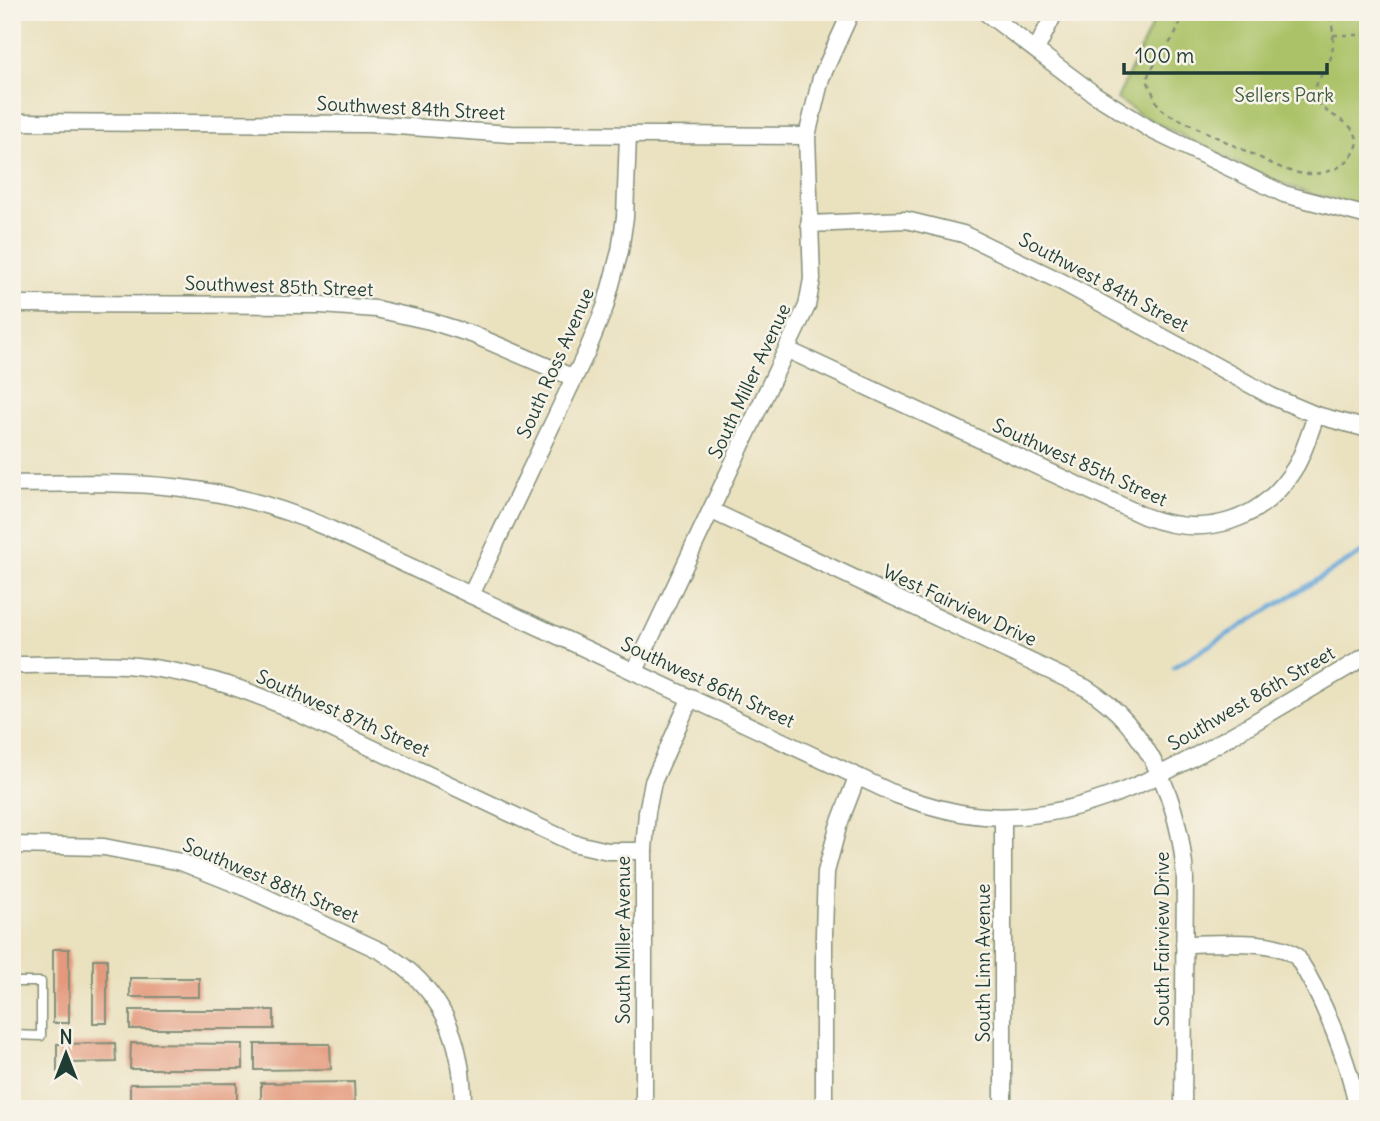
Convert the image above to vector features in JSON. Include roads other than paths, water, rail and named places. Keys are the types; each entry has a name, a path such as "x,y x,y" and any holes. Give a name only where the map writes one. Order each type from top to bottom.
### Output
{"street":[{"name":"South Miller Avenue","path":"635,671 788,350 810,296 807,136 821,78 851,12"},
{"path":"985,12 1115,108 1170,139 1284,194 1368,216"},
{"path":"1036,50 1055,12"},
{"name":"Southwest 84th Street","path":"12,122 369,124 510,134 807,136"},
{"name":"South Ross Avenue","path":"471,595 602,315 620,251 627,194 628,135"},
{"name":"Southwest 84th Street","path":"809,223 906,220 963,234 1062,282 1250,385 1316,415 1368,429"},
{"name":"Southwest 85th Street","path":"12,304 321,305 376,309 430,321 474,335 574,378"},
{"name":"Southwest 85th Street","path":"788,350 1144,516 1178,527 1200,527 1224,522 1261,505 1281,486 1294,468 1316,415"},
{"name":"Southwest 86th Street","path":"12,484 158,484 204,489 302,516 857,777 897,795 942,810 1003,817 1031,815 1081,806 1130,789 1190,759 1368,655"},
{"name":"West Fairview Drive","path":"712,511 1086,688 1111,706 1138,736 1158,774"},
{"name":"Southwest 87th Street","path":"12,665 135,666 217,682 254,693 281,705 573,843 608,851 644,851"},
{"name":"South Miller Avenue","path":"644,1109 646,812 653,782 691,697"},
{"name":"South Fairview Drive","path":"1158,774 1169,796 1182,841 1185,878 1183,1109"},
{"path":"824,1109 826,872 838,827 857,777"},
{"name":"South Linn Avenue","path":"1003,817 1003,1109"},
{"name":"Southwest 88th Street","path":"12,845 104,847 157,856 208,872 397,960 424,983 443,1012 456,1044 462,1070 463,1109"},
{"path":"1184,944 1272,946 1290,951 1297,957 1319,1000 1347,1067 1357,1109"}],"lane":[{"path":"12,982 41,982 41,1036 12,1035"}],"waterway":[{"path":"1174,667 1368,549"}],"park label":[{"name":"Sellers Park","path":"1284,95"}]}
